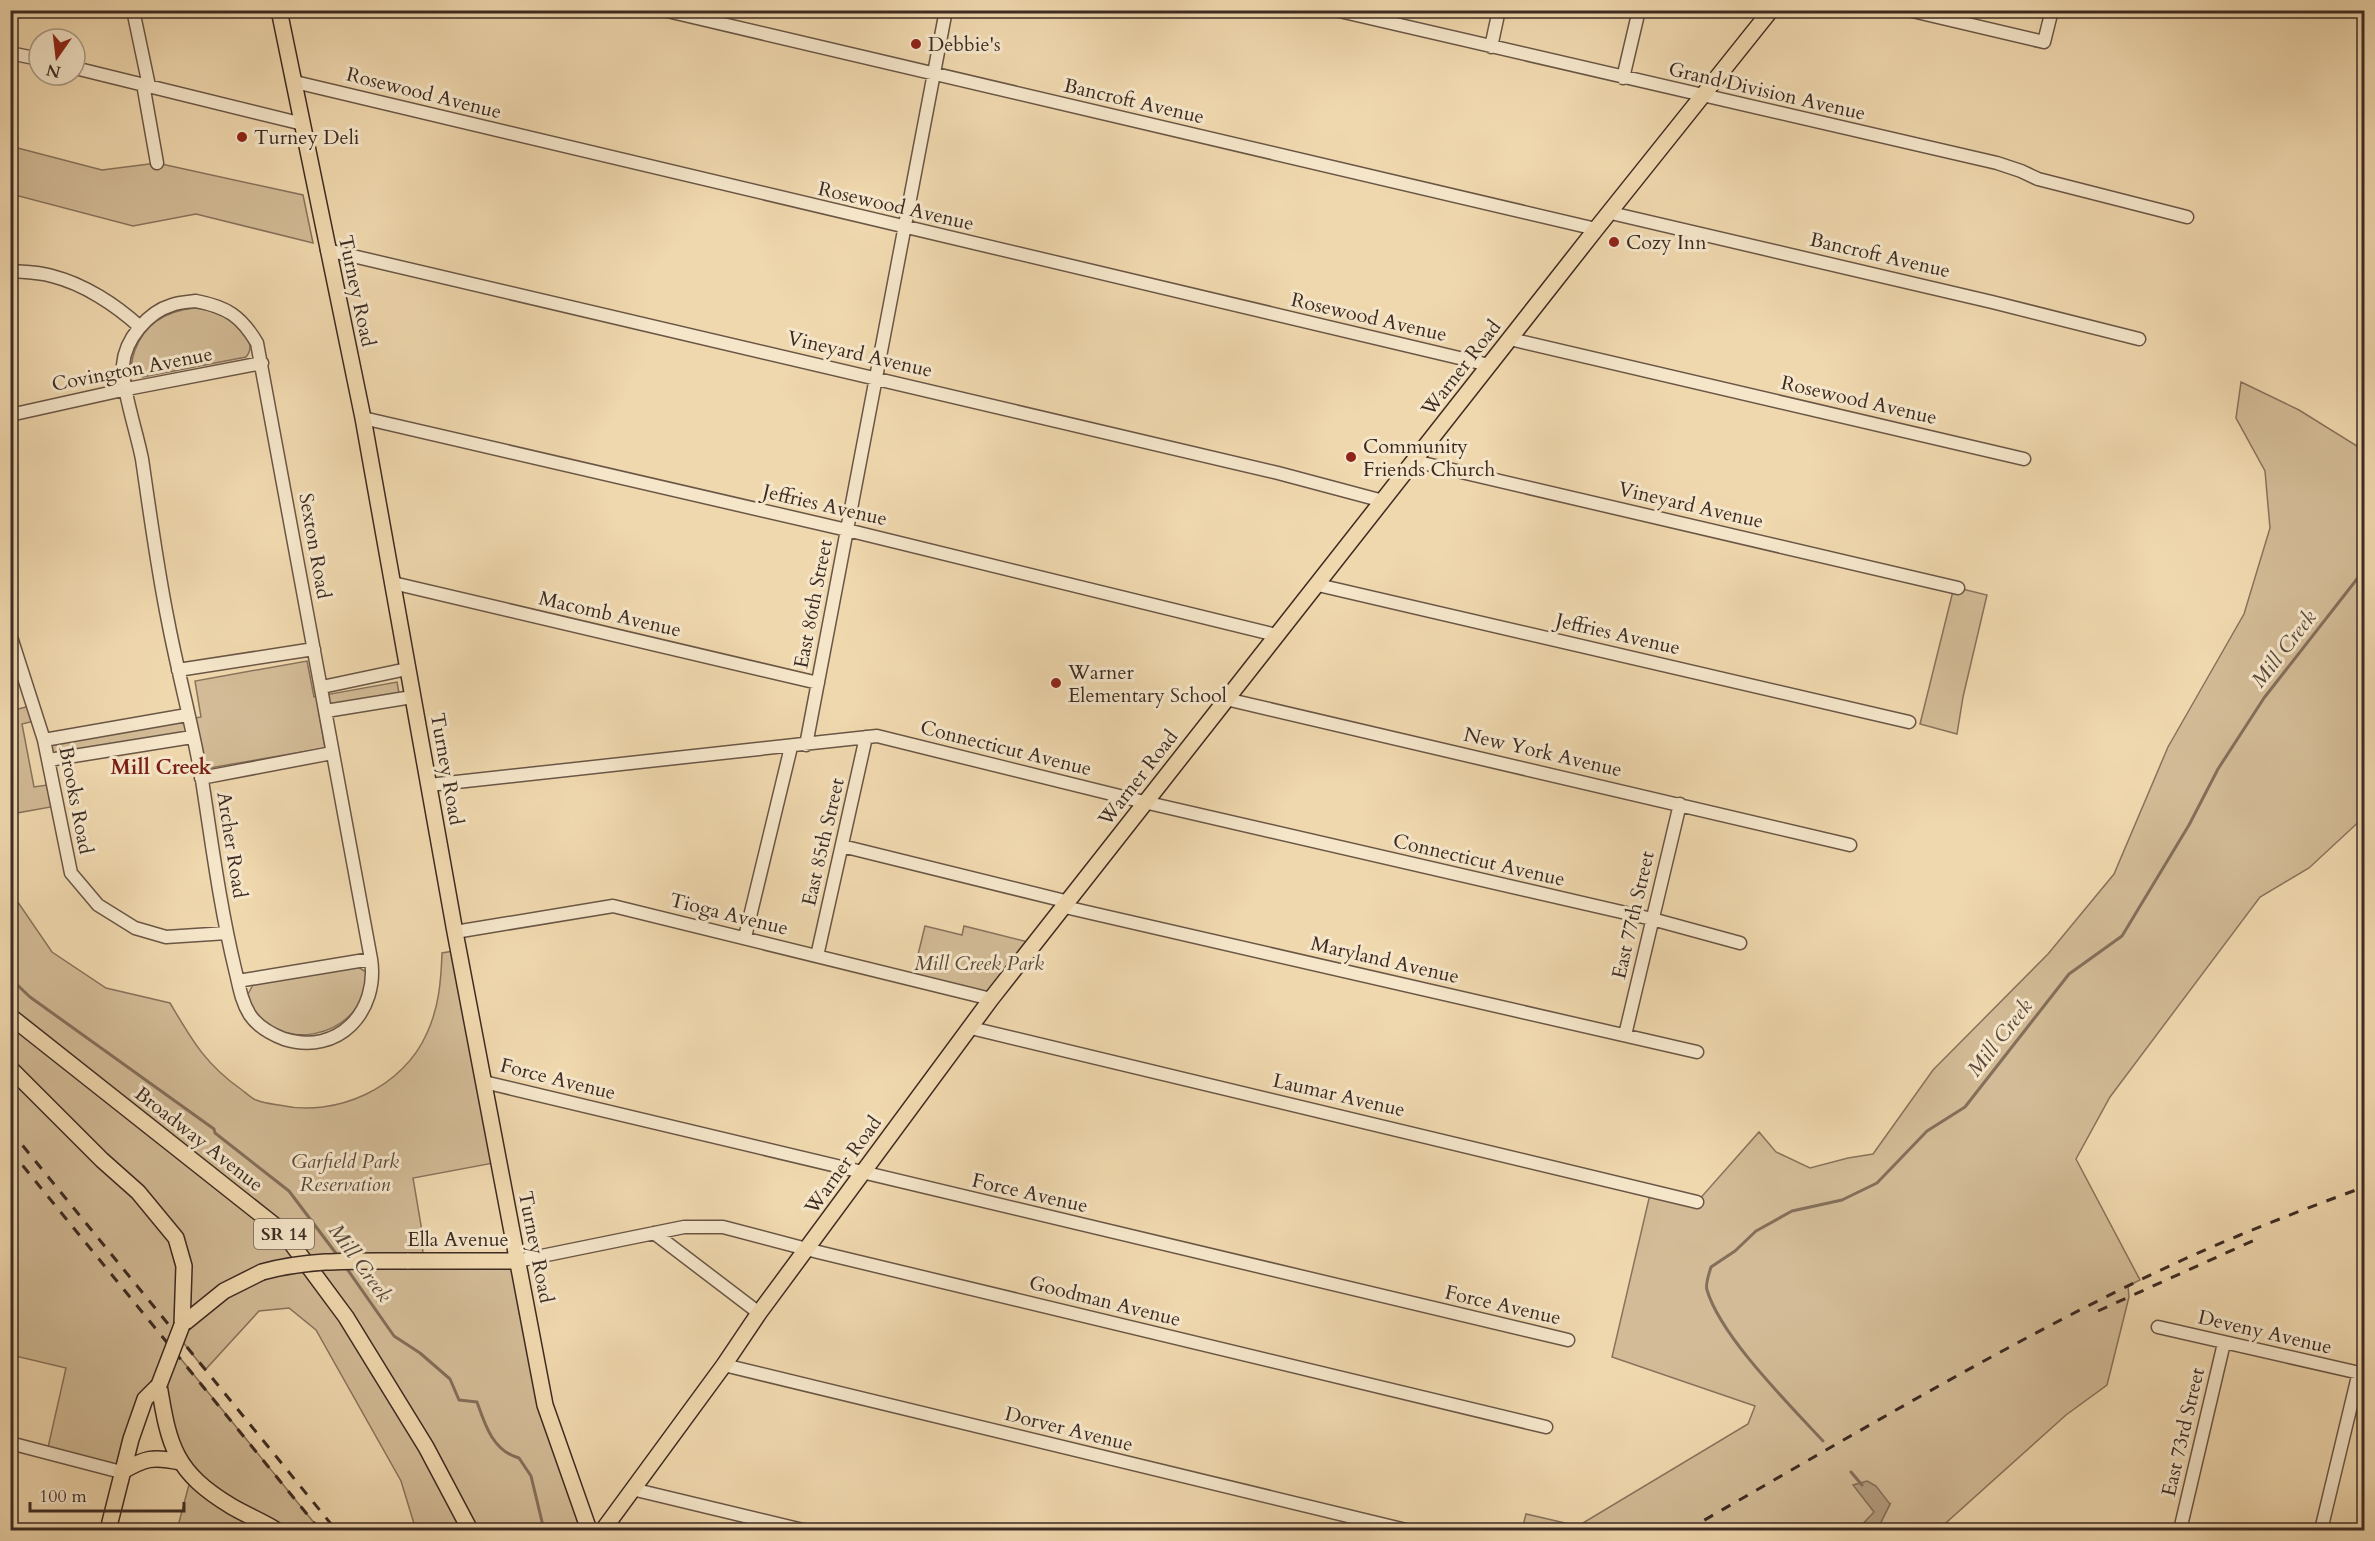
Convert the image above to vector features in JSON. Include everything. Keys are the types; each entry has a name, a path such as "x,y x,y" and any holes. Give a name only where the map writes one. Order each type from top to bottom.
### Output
{"main road":[{"name":"Turney Road","path":"279,10 363,418 455,932 545,1405 589,1530"},
{"name":"Warner Road","path":"603,1530 861,1173 991,999 1144,802 1771,10"},
{"name":"Broadway Avenue","path":"10,1016 283,1232 346,1317 426,1447 470,1530"},
{"path":"10,1068 102,1160 138,1192 176,1238 184,1266 182,1325 159,1384 146,1400 131,1438 108,1530"},
{"name":"Ella Avenue","path":"182,1325 224,1291 262,1272 286,1266 314,1262 517,1260"},
{"path":"159,1384 165,1423 180,1462 191,1477 211,1493 276,1530"},
{"path":"122,1472 141,1460 150,1458 180,1462"}],"street":[{"path":"133,10 157,163"},
{"name":"Bancroft Avenue","path":"663,10 1596,229"},
{"name":"East 86th Street","path":"806,746 946,10"},
{"name":"Grand Division Avenue","path":"1335,10 1358,13 1623,78 1997,163 2038,179 2187,217"},
{"path":"1491,46 1499,10"},
{"path":"1623,78 1639,10"},
{"path":"1908,10 2044,42 2052,10"},
{"path":"10,52 27,56"},
{"path":"87,71 303,124"},
{"name":"Rosewood Avenue","path":"295,82 1489,365"},
{"name":"Bancroft Avenue","path":"1611,213 1992,302 2139,339"},
{"name":"Vineyard Avenue","path":"327,250 1324,483 1383,501"},
{"path":"10,271 52,275 82,286 120,310 140,327"},
{"name":"Sexton Road","path":"127,388 123,365 131,341 140,327 158,311 173,304 196,302 216,305 232,313 246,325 257,343 371,959"},
{"name":"Rosewood Avenue","path":"1510,339 2024,459"},
{"name":"Covington Avenue","path":"10,415 127,388 262,363"},
{"name":"Archer Road","path":"127,388 139,444 178,670 201,778 227,933 242,1000 250,1016 261,1028 274,1035 304,1042 332,1037 346,1030 367,1004 374,976 371,959"},
{"name":"Jeffries Avenue","path":"363,418 847,530 1276,635"},
{"name":"Vineyard Avenue","path":"1414,461 1958,588"},
{"name":"Macomb Avenue","path":"393,583 818,683"},
{"name":"Jeffries Avenue","path":"1317,585 1909,722"},
{"name":"Brooks Road","path":"10,634 44,740 71,873 98,905 135,928 166,937 227,933"},
{"path":"178,670 314,649"},
{"path":"322,687 407,669"},
{"path":"326,711 412,697"},
{"name":"New York Avenue","path":"1226,699 1850,845"},
{"path":"44,740 187,715"},
{"name":"Connecticut Avenue","path":"429,785 806,746 877,736 1144,802 1652,920 1740,943"},
{"path":"49,760 192,737"},
{"name":"East 85th Street","path":"817,956 866,737"},
{"path":"745,937 791,747"},
{"path":"201,778 332,753"},
{"name":"East 77th Street","path":"1625,1035 1680,804"},
{"name":"Maryland Avenue","path":"842,846 1067,904 1697,1052"},
{"name":"Tioga Avenue","path":"455,932 613,906 991,999"},
{"path":"238,981 371,959"},
{"name":"Laumar Avenue","path":"971,1028 1697,1202"},
{"name":"Force Avenue","path":"484,1082 1568,1341"},
{"name":"Goodman Avenue","path":"654,1233 684,1227 723,1227 1546,1427"},
{"path":"654,1233 759,1313"},
{"name":"Ella Avenue","path":"517,1260 654,1233"},
{"name":"Deveny Avenue","path":"2158,1327 2362,1373"},
{"name":"East 73rd Street","path":"2180,1530 2224,1343"},
{"name":"Dorver Avenue","path":"724,1365 1406,1530"},
{"path":"2321,1530 2362,1373"},
{"path":"10,1443 122,1472"},
{"path":"632,1489 803,1530"}],"green space":[{"path":"10,146 102,170 157,163 303,195 313,243 196,214 133,226 11,194"},
{"path":"194,308 207,310 224,317 243,331 249,344 246,357 143,377 134,374 133,356 145,332 166,315"},
{"path":"2241,382 2299,410 2357,446 2364,458 2364,817 2309,868 2260,897 2110,1097 2076,1159 2140,1280 2128,1286 2129,1297 2107,1385 2066,1415 1938,1530 1877,1530 1890,1504 1874,1513 1857,1530 1522,1530 1526,1514 1578,1526 1748,1424 1755,1406 1612,1357 1651,1190 1697,1202 1759,1132 1776,1152 1810,1168 1873,1154 1933,1070 2048,954 2114,874 2168,747 2244,614 2270,528 2265,471 2236,418"},
{"path":"1954,587 1987,595 1963,697 1957,734 1920,724"},
{"path":"307,661 314,697 397,682 399,693 318,708 325,748 204,769 198,734 54,759 51,743 201,717 195,681"},
{"path":"30,706 34,721 22,724 34,787 47,785 51,807 11,814 10,711"},
{"name":"Garfield Park Reservation","path":"10,880 15,898 52,952 106,988 170,1003 193,1040 218,1071 252,1098 270,1104 301,1108 323,1107 345,1102 385,1083 402,1069 416,1052 427,1033 439,994 442,953 459,950 499,1162 413,1178 423,1237 421,1237 424,1260 517,1261 545,1405 589,1530 416,1530 401,1481 316,1330 289,1308 259,1311 205,1370 178,1336 172,1348 320,1530 177,1530 191,1477 159,1385 121,1472 47,1452 66,1368 11,1355"},
{"name":"Mill Creek Park","path":"925,926 962,935 964,926 1036,944 991,999 912,979"},
{"path":"358,967 366,972 363,995 351,1014 334,1027 314,1034 293,1034 273,1028 258,1015 248,994 253,985"}],"shaded area":[{"path":"1867,1481 1876,1486 1890,1504 1877,1530 1857,1530 1874,1512 1853,1485"}],"waterway":[{"name":"Mill Creek","path":"1823,1441 1757,1369 1726,1328 1707,1290 1711,1267 1735,1251 1756,1231 1792,1211 1842,1200 1877,1183 1927,1131 1965,1107 2069,974 2122,936 2189,825 2218,769 2264,698 2364,570"},
{"name":"Mill Creek","path":"10,978 30,997 214,1129 215,1133 289,1191 338,1256"},
{"name":"Mill Creek","path":"345,1266 394,1336 420,1353 450,1379 459,1400 477,1402 487,1428 496,1443 510,1455 519,1458 531,1476 544,1530"},
{"name":"Mill Creek","path":"1851,1472 1862,1485"}],"railway":[{"path":"10,1130 336,1530"},
{"path":"10,1150 320,1530"},
{"path":"1687,1530 1911,1402 2081,1310 2222,1243 2364,1187"},
{"path":"2098,1311 2259,1238"}],"place":[{"name":"Debbie's","path":"916,44"},
{"name":"Turney Deli","path":"242,137"},
{"name":"Cozy Inn","path":"1614,242"},
{"name":"Community Friends Church","path":"1351,457"},
{"name":"Warner Elementary School","path":"1056,683"}],"district":[{"name":"Mill Creek","path":"161,767"}]}
